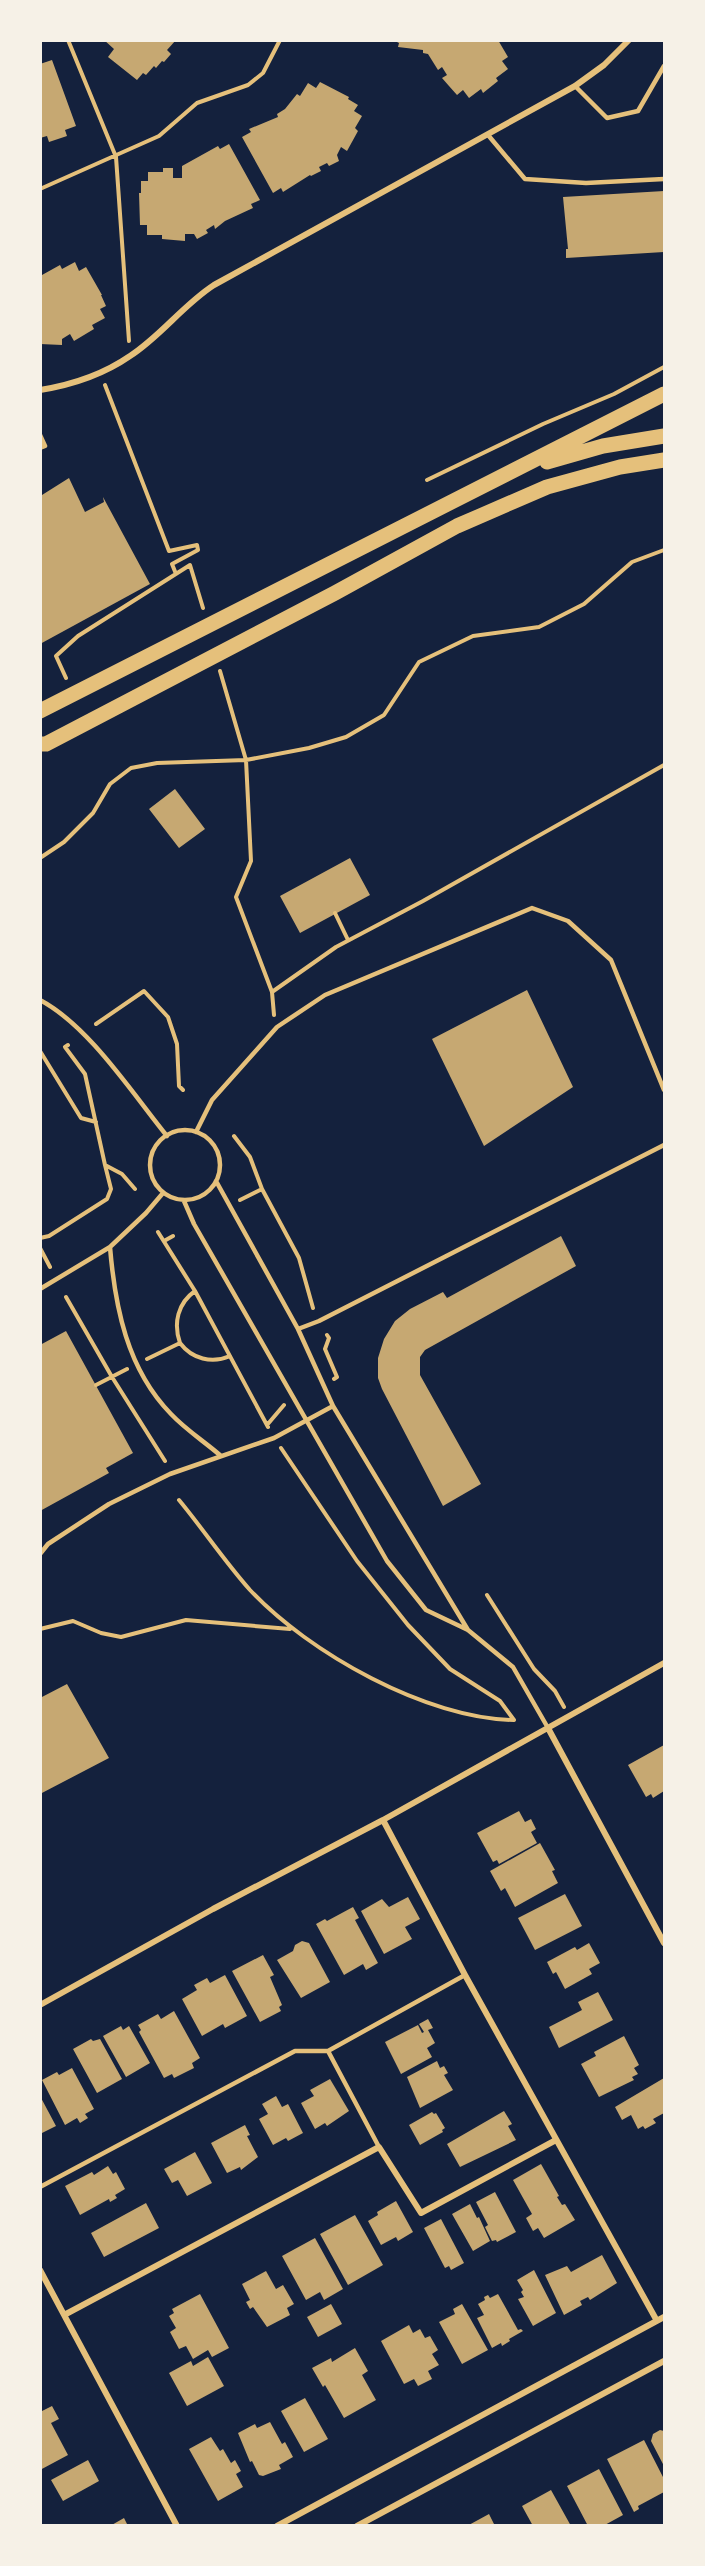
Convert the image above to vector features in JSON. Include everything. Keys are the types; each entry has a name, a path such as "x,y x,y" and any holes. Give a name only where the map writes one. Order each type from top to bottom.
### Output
{"main road":[{"path":"40,711 664,394"},
{"path":"509,474 603,446 664,436"},
{"path":"40,744 46,744 457,526 547,487 620,466 664,460"}],"street":[{"path":"40,390 100,373 130,356 187,305 214,285 575,86 604,65 629,40"},
{"path":"40,2005 383,1820 664,1663"},
{"path":"548,1728 664,1943"},
{"path":"383,1820 465,1975 657,2321"},
{"path":"66,2314 379,2147 421,2214 556,2140"},
{"path":"40,2270 66,2314 177,2526"},
{"path":"277,2526 664,2317"},
{"path":"357,2526 664,2361"}],"lane":[{"path":"575,86 607,118 638,111 664,66"},
{"path":"488,135 525,179 586,183 664,178"},
{"path":"40,435 45,446 40,448"},
{"path":"196,1132 212,1101 277,1028 326,995 532,908 568,921 610,960 664,1090"},
{"path":"40,1000 83,1032 166,1136"},
{"path":"186,1130 196,1132 207,1138 219,1158 216,1181 203,1196 184,1200 163,1193 152,1178 150,1159 154,1149 166,1136 186,1130"},
{"path":"298,1329 319,1321 664,1145"},
{"path":"216,1181 298,1329 333,1406 468,1630"},
{"path":"40,1289 110,1247 146,1213 163,1193"},
{"path":"184,1200 194,1224 387,1562 426,1610 468,1630 513,1667 548,1728"},
{"path":"110,1247 114,1295 120,1321 138,1364 153,1391 171,1414 221,1456"},
{"path":"40,1554 48,1544 109,1504 170,1474 274,1438 333,1406"},
{"path":"40,2187 295,2051 328,2051 465,1975"},
{"path":"328,2051 379,2147"}],"path":[{"path":"68,40 116,157 130,356"},
{"path":"40,189 159,136 196,103 248,85 263,73 280,40"},
{"path":"427,480 543,424 614,394 664,367"},
{"path":"105,385 169,551 196,545 198,549 172,564 177,574"},
{"path":"40,858 64,842 93,813 110,784 131,768 157,763 246,760 309,748 346,737 384,716 419,662 473,636 539,627 584,604 632,562 664,550"},
{"path":"75,695 56,656 78,636 190,565 196,582"},
{"path":"239,741 246,760 250,861 236,897 272,992 277,1028"},
{"path":"272,992 348,940 423,901 664,765"},
{"path":"335,914 348,940"},
{"path":"96,1024 144,991 168,1017 177,1044 179,1086 183,1090"},
{"path":"40,1238 49,1236 107,1198 111,1189 85,1074 65,1047 68,1045"},
{"path":"40,1051 81,1118 96,1122"},
{"path":"234,1137 250,1157 262,1189 299,1258 313,1308"},
{"path":"105,1165 122,1173 135,1190"},
{"path":"240,1200 262,1189"},
{"path":"158,1232 195,1291 268,1426 285,1405"},
{"path":"164,1241 173,1236"},
{"path":"40,1248 50,1267"},
{"path":"195,1291 184,1302 177,1318 176,1328 180,1343 189,1353 203,1359 219,1360 230,1356"},
{"path":"66,1297 112,1377 165,1461"},
{"path":"327,1335 330,1338 325,1349 337,1377 333,1379"},
{"path":"96,1385 180,1343"},
{"path":"179,1500 250,1590 294,1630 341,1661 410,1697 490,1720 514,1720 501,1701 450,1669 408,1625 357,1561 280,1447"},
{"path":"487,1595 534,1669 555,1691 564,1707"},
{"path":"40,1629 73,1621 101,1633 121,1637 186,1620 283,1626 294,1630"}],"building":[{"path":"104,40 176,40 167,50 171,54 164,62 162,61 156,68 154,66 146,75 143,73 137,80 108,57 114,49"},
{"path":"393,40 498,40 508,57 502,61 508,69 496,78 498,81 483,93 481,89 469,98 463,90 457,95 442,78 447,75 442,67 438,70 428,54 423,53 423,50 398,47 399,43"},
{"path":"52,60 76,126 65,130 67,136 49,142 47,136 40,138 40,64"},
{"path":"320,82 349,97 348,99 358,105 354,111 362,116 355,128 358,131 347,151 341,147 337,155 339,161 329,166 327,163 319,167 321,171 310,175 283,192 281,188 273,193 242,137 251,132 249,129 278,117 277,114 285,109 297,94 300,96 308,83 316,88"},
{"path":"229,144 260,200 251,204 253,208 225,221 215,229 214,225 206,230 208,233 197,239 194,234 185,234 185,241 162,239 162,235 147,235 147,225 140,225 139,193 141,193 141,181 148,181 148,172 163,172 163,168 173,168 173,178 182,178 182,166 218,146 220,149"},
{"path":"664,191 664,252 566,258 566,249 568,249 563,197"},
{"path":"75,262 79,271 86,267 102,295 106,306 100,309 105,318 92,325 94,329 74,341 70,334 62,339 62,345 40,344 42,275 60,265 62,269"},
{"path":"69,478 85,512 104,502 103,497 150,584 40,644 40,492 42,495"},
{"path":"175,789 205,829 179,848 149,809"},
{"path":"350,858 370,895 300,933 280,896"},
{"path":"527,990 573,1087 484,1146 432,1039"},
{"path":"561,1236 576,1266 425,1350 420,1357 420,1375 481,1484 443,1506 378,1378 378,1358 384,1339 395,1321 410,1309 443,1292 447,1298"},
{"path":"66,1331 133,1453 106,1468 109,1473 40,1511 40,1345"},
{"path":"67,1684 109,1758 40,1794 40,1698"},
{"path":"664,1745 664,1791 653,1798 651,1794 646,1797 628,1765"},
{"path":"519,1811 525,1822 531,1819 536,1829 531,1832 537,1843 499,1864 497,1860 493,1862 477,1833"},
{"path":"540,1843 555,1870 552,1871 558,1883 515,1907 505,1888 501,1891 490,1871"},
{"path":"565,1894 582,1926 535,1950 518,1918"},
{"path":"408,1897 420,1919 405,1927 412,1939 384,1954 361,1911 382,1899 389,1907"},
{"path":"353,1907 359,1918 355,1920 378,1963 366,1970 363,1964 344,1975 316,1924 325,1919 327,1921"},
{"path":"302,1941 309,1943 330,1982 301,1998 277,1960 293,1951 295,1945"},
{"path":"589,1943 600,1963 589,1969 592,1974 565,1989 556,1972 553,1974 547,1962 575,1947 577,1950"},
{"path":"263,1955 274,1975 270,1977 282,2005 279,2007 281,2011 260,2022 232,1971"},
{"path":"225,1975 247,2016 225,2028 223,2024 202,2036 182,1999 197,1990 194,1985 207,1978 210,1983"},
{"path":"598,1992 613,2020 559,2048 549,2027 582,2010 578,2002"},
{"path":"174,2011 200,2058 192,2063 194,2068 174,2078 172,2074 164,2078 139,2032 141,2030 138,2025 158,2014 161,2019"},
{"path":"428,2019 433,2028 428,2030 435,2043 427,2048 432,2057 401,2074 385,2042 418,2025 422,2033 424,2032 419,2024"},
{"path":"121,2026 123,2030 129,2026 150,2063 126,2077 103,2036"},
{"path":"624,2036 639,2065 634,2068 638,2074 632,2077 634,2080 599,2097 581,2064 596,2056 594,2052"},
{"path":"91,2039 93,2041 100,2039 122,2079 97,2093 73,2049"},
{"path":"437,2061 440,2068 444,2066 448,2073 444,2075 453,2090 420,2108 407,2077"},
{"path":"72,2068 94,2109 85,2114 88,2118 80,2123 77,2118 65,2125 42,2080 57,2072 59,2075"},
{"path":"664,2078 664,2113 653,2119 656,2123 645,2129 643,2126 638,2129 631,2115 622,2120 615,2107"},
{"path":"330,2079 349,2111 327,2126 325,2123 315,2129 301,2103 314,2096 310,2090"},
{"path":"40,2096 56,2126 40,2134"},
{"path":"276,2096 282,2107 288,2104 303,2133 288,2141 286,2138 273,2145 259,2119 268,2114 262,2104"},
{"path":"504,2111 512,2124 508,2126 516,2140 460,2167 447,2144"},
{"path":"432,2112 436,2113 445,2128 443,2132 420,2145 409,2125"},
{"path":"245,2125 250,2135 247,2136 258,2157 241,2170 240,2167 227,2173 211,2143"},
{"path":"195,2152 212,2183 187,2196 178,2180 172,2183 164,2169"},
{"path":"541,2164 559,2196 557,2197 562,2205 565,2204 575,2220 544,2238 538,2228 533,2231 526,2218 532,2214 513,2180"},
{"path":"108,2166 113,2174 116,2172 125,2189 115,2195 117,2198 110,2202 109,2199 80,2215 65,2186 92,2172 94,2175"},
{"path":"495,2192 516,2232 497,2242 492,2241 485,2227 488,2225 476,2202"},
{"path":"396,2201 413,2232 398,2241 396,2237 381,2245 368,2221 378,2215 377,2212"},
{"path":"146,2203 159,2228 104,2257 91,2233"},
{"path":"470,2204 490,2241 473,2251 452,2214"},
{"path":"355,2215 383,2265 348,2285 320,2234"},
{"path":"441,2219 464,2263 451,2270 449,2266 445,2268 424,2228"},
{"path":"315,2238 343,2289 324,2300 320,2292 306,2300 282,2256"},
{"path":"602,2255 617,2283 590,2300 588,2297 580,2301 582,2305 564,2315 545,2275 567,2266 571,2272"},
{"path":"534,2270 556,2313 533,2326 518,2299 524,2297 517,2280"},
{"path":"266,2271 276,2289 283,2285 294,2304 287,2308 290,2315 267,2327 253,2307 250,2309 246,2302 250,2300 242,2284"},
{"path":"200,2294 229,2348 212,2357 208,2350 193,2359 186,2346 179,2349 170,2332 176,2328 169,2316 174,2313 172,2309"},
{"path":"498,2294 518,2330 523,2331 502,2346 501,2343 492,2348 477,2318 484,2315 478,2304 488,2295 490,2298"},
{"path":"331,2304 342,2324 318,2337 307,2317"},
{"path":"462,2304 488,2350 462,2364 439,2322 455,2314 453,2309"},
{"path":"409,2325 413,2333 420,2329 425,2338 430,2336 438,2350 432,2354 439,2365 428,2371 432,2379 418,2386 414,2379 404,2384 381,2341"},
{"path":"355,2348 368,2371 362,2375 376,2400 344,2418 312,2368 331,2358 332,2362"},
{"path":"208,2357 224,2386 187,2406 169,2373 191,2361 193,2366"},
{"path":"305,2398 328,2439 304,2452 281,2411"},
{"path":"52,2406 59,2419 51,2423 68,2455 40,2470 40,2412"},
{"path":"270,2422 282,2444 285,2442 293,2457 279,2465 281,2469 263,2476 259,2475 252,2461 250,2462 238,2433 255,2424 257,2428"},
{"path":"660,2430 664,2431 664,2466 651,2441 653,2434"},
{"path":"211,2437 220,2451 223,2449 231,2463 235,2460 241,2471 236,2474 243,2487 218,2501 189,2449"},
{"path":"644,2440 664,2479 664,2492 638,2506 639,2509 634,2512 607,2459"},
{"path":"88,2460 99,2481 63,2501 51,2480"},
{"path":"599,2469 623,2515 603,2526 588,2526 567,2486"},
{"path":"551,2490 571,2526 533,2526 522,2506"},
{"path":"489,2514 495,2526 467,2526"},
{"path":"124,2518 128,2526 110,2526"}]}
